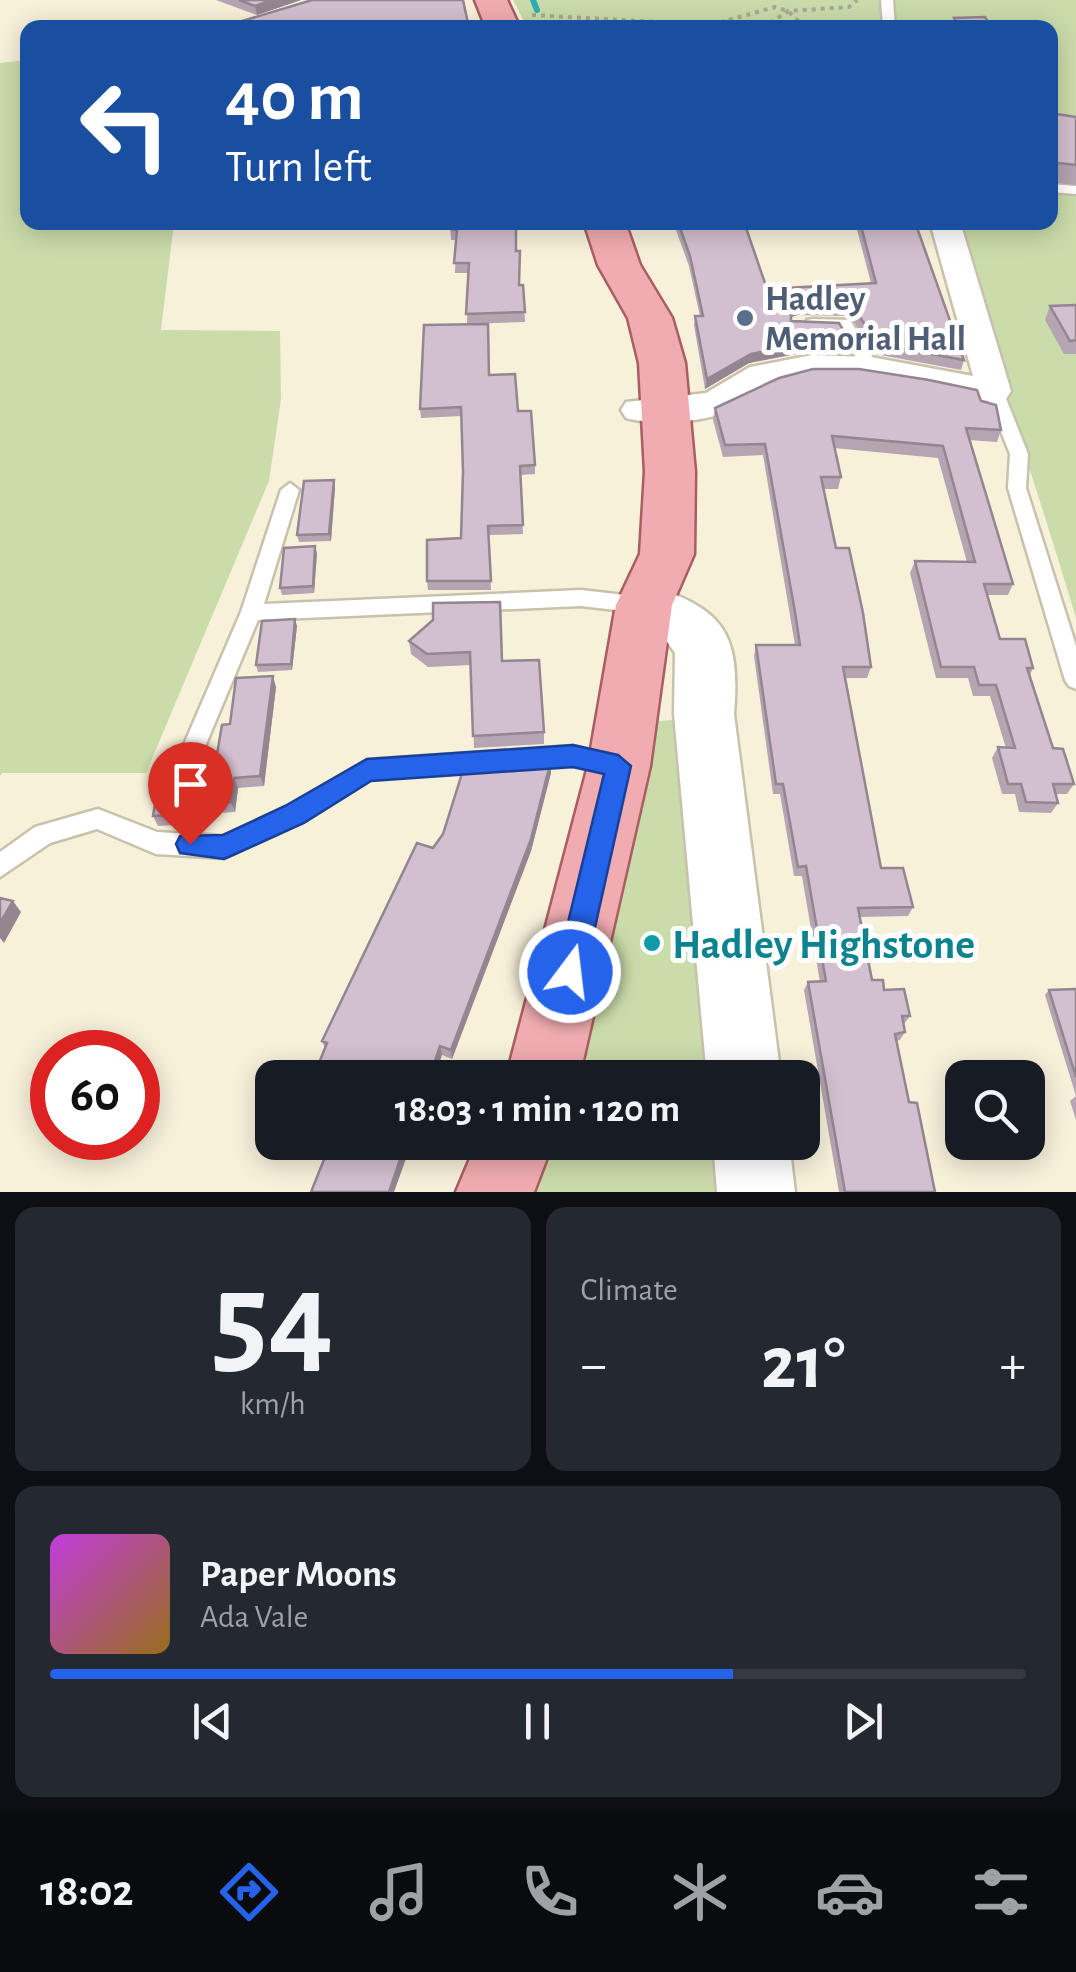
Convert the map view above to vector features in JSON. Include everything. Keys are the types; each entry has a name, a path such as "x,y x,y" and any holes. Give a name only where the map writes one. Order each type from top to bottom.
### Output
{"main road":[{"path":"490,0 513,20"},
{"path":"547,1060 588,904 618,766 644,605 634,552 653,409 621,321 612,244"},
{"path":"494,1192 507,1160"}],"street":[{"path":"653,409 713,404 762,375 812,366 870,368 994,391 947,230"},
{"path":"644,605 688,624 701,641 704,714 742,1060"},
{"path":"628,700 704,714"},
{"path":"752,1160 756,1192"}],"lane":[{"path":"798,324 844,324 870,368"},
{"path":"994,391 1019,454 1017,488 1076,680"},
{"path":"190,756 251,612 290,490"},
{"path":"251,612 581,598 644,605"},
{"path":"0,866 43,834 98,819 156,842 224,847 294,815 367,770 573,756 618,766"}],"path":[{"path":"735,20 763,9 850,7 857,0"},
{"path":"774,20 788,11"},
{"path":"788,11 798,20"},
{"path":"544,20 629,20"}],"green space":[{"path":"513,0 1076,0 1076,618 957,230 1058,230 1058,20 523,20"},
{"path":"20,61 20,230 173,230 161,330 280,331 281,399 269,481 146,773 0,776 0,63"},
{"path":"674,720 681,725 722,1060 575,1060 658,721"},
{"path":"543,1160 732,1160 735,1192 530,1192"}],"building":[{"path":"239,0 272,0 255,6"},
{"path":"312,0 463,0 467,20 246,20"},
{"path":"985,17 987,20 955,20"},
{"path":"1058,114 1076,117 1076,165 1058,163"},
{"path":"457,230 516,230 519,285 523,285 525,312 466,314 469,263 454,263"},
{"path":"681,230 747,230 767,289 876,283 862,230 918,230 964,360 878,344 853,307 799,306 791,308 791,321 839,323 851,343 813,342 751,354 707,379 695,316 703,316"},
{"path":"1076,305 1076,340 1070,341 1050,306"},
{"path":"488,324 489,375 515,374 518,411 531,411 535,465 520,466 523,525 488,526 491,581 427,581 427,540 461,538 463,471 461,407 420,409 424,325"},
{"path":"813,369 859,369 929,380 977,390 981,401 996,405 1001,430 966,428 1013,584 984,584 1000,639 1025,639 1033,668 1027,668 1053,748 1063,749 1074,784 1053,784 1058,803 1026,802 1021,784 1008,784 998,747 1015,748 996,685 979,685 974,667 941,667 915,561 975,562 943,446 832,436 841,477 821,477 836,548 849,548 871,667 843,667 881,868 903,868 913,907 858,908 872,980 883,980 884,990 904,989 910,1016 902,1016 905,1032 895,1034 909,1102 917,1103 935,1192 845,1192 808,982 826,981 806,866 798,867 783,784 776,784 756,645 800,645 795,612 765,444 725,445 715,408 779,378"},
{"path":"334,480 329,534 297,535 304,481"},
{"path":"315,546 313,586 280,588 284,548"},
{"path":"500,602 502,661 539,660 544,732 473,736 470,652 427,654 409,641 433,620 433,603"},
{"path":"295,619 291,664 256,665 262,621"},
{"path":"273,676 260,776 234,778 231,802 192,804 190,814 153,816 163,757 217,754 222,725 230,724 236,678"},
{"path":"551,760 531,839 451,1050 440,1046 435,1060 320,1060 327,1043 322,1041 417,843 433,848 443,834 465,764"},
{"path":"0,898 13,901 0,923"},
{"path":"1076,989 1076,1077 1049,990"},
{"path":"324,1160 400,1160 389,1192 311,1192"}],"waterway":[{"path":"533,0 537,10"}],"place":[{"name":"Hadley Memorial Hall","path":"745,318"},
{"name":"Hadley Highstone","path":"652,943"}],"route":[{"path":"190,844 224,847 294,815 367,770 573,756 618,766 570,972"}]}
